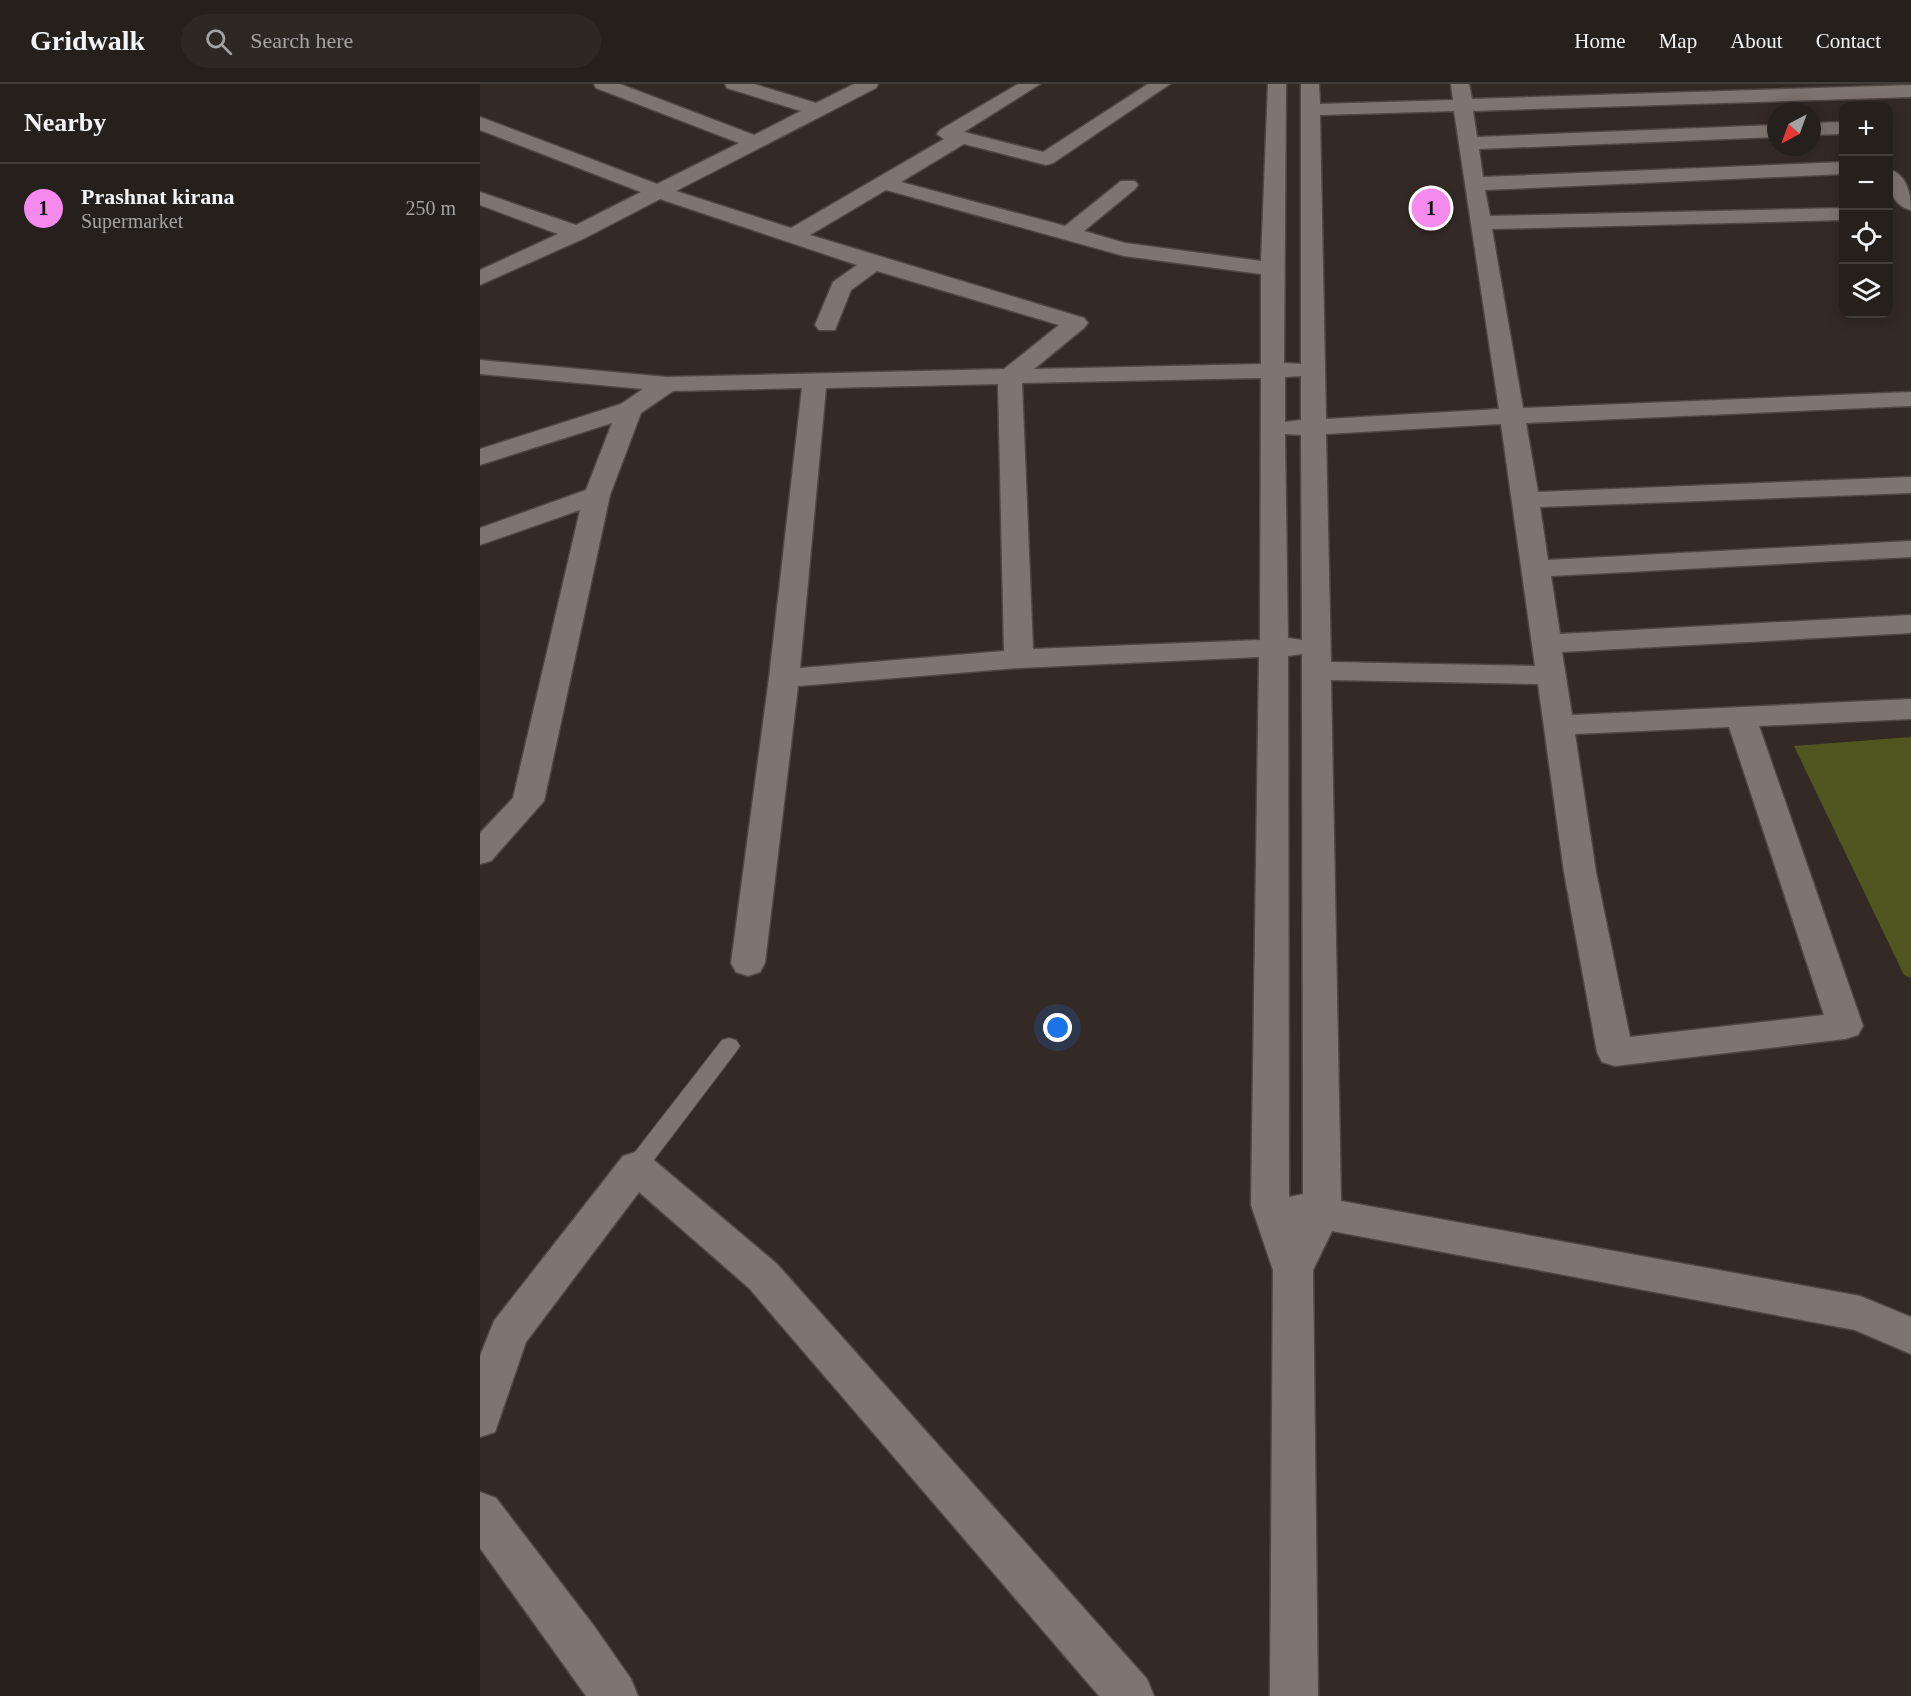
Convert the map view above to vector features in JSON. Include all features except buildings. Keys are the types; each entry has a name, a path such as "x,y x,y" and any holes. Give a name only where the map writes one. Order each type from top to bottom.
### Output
{"street":[{"path":"603,84 755,142"},
{"path":"734,84 817,110"},
{"path":"480,278 577,232 869,84"},
{"path":"1031,84 947,134 1046,159 1161,84"},
{"path":"1277,84 1272,269 1274,647 1270,1205 1293,1270 1294,1696"},
{"path":"1293,1270 1322,1212 1310,97 1821,89 1911,91"},
{"path":"1821,89 1839,112"},
{"path":"1461,94 1510,416 1526,500 1580,872 1615,1052 1845,1026 1741,718"},
{"path":"480,123 657,191 874,264 1076,323 1010,376"},
{"path":"1821,129 1839,128"},
{"path":"1468,143 1767,131"},
{"path":"793,236 961,138"},
{"path":"1474,184 1839,168"},
{"path":"1893,181 1911,204"},
{"path":"883,183 1124,249 1272,269"},
{"path":"1067,235 1128,185"},
{"path":"480,198 577,232"},
{"path":"1893,213 1911,212"},
{"path":"1480,222 1839,214"},
{"path":"827,325 841,287 874,264"},
{"path":"480,367 667,384 1312,369"},
{"path":"1010,376 1019,659"},
{"path":"748,963 784,678 815,381"},
{"path":"480,457 630,409 667,384"},
{"path":"1272,428 1313,428 1510,416 1911,399"},
{"path":"480,853 528,801 597,495 630,409"},
{"path":"1526,500 1911,485"},
{"path":"480,537 597,495"},
{"path":"1536,569 1911,549"},
{"path":"1547,644 1911,624"},
{"path":"784,678 1019,659 1274,647 1316,659 1552,675"},
{"path":"1559,725 1911,709"},
{"path":"480,1418 508,1334 636,1167 763,1276 1130,1696"},
{"path":"1270,1205 1322,1212 1860,1313 1911,1336"},
{"path":"480,1513 578,1642 614,1696"}],"lane":[{"path":"636,1167 729,1046"}],"green space":[{"path":"1911,737 1911,978 1904,975 1794,746"}],"place":[{"name":"Prashnat kirana","path":"1431,208"}]}
